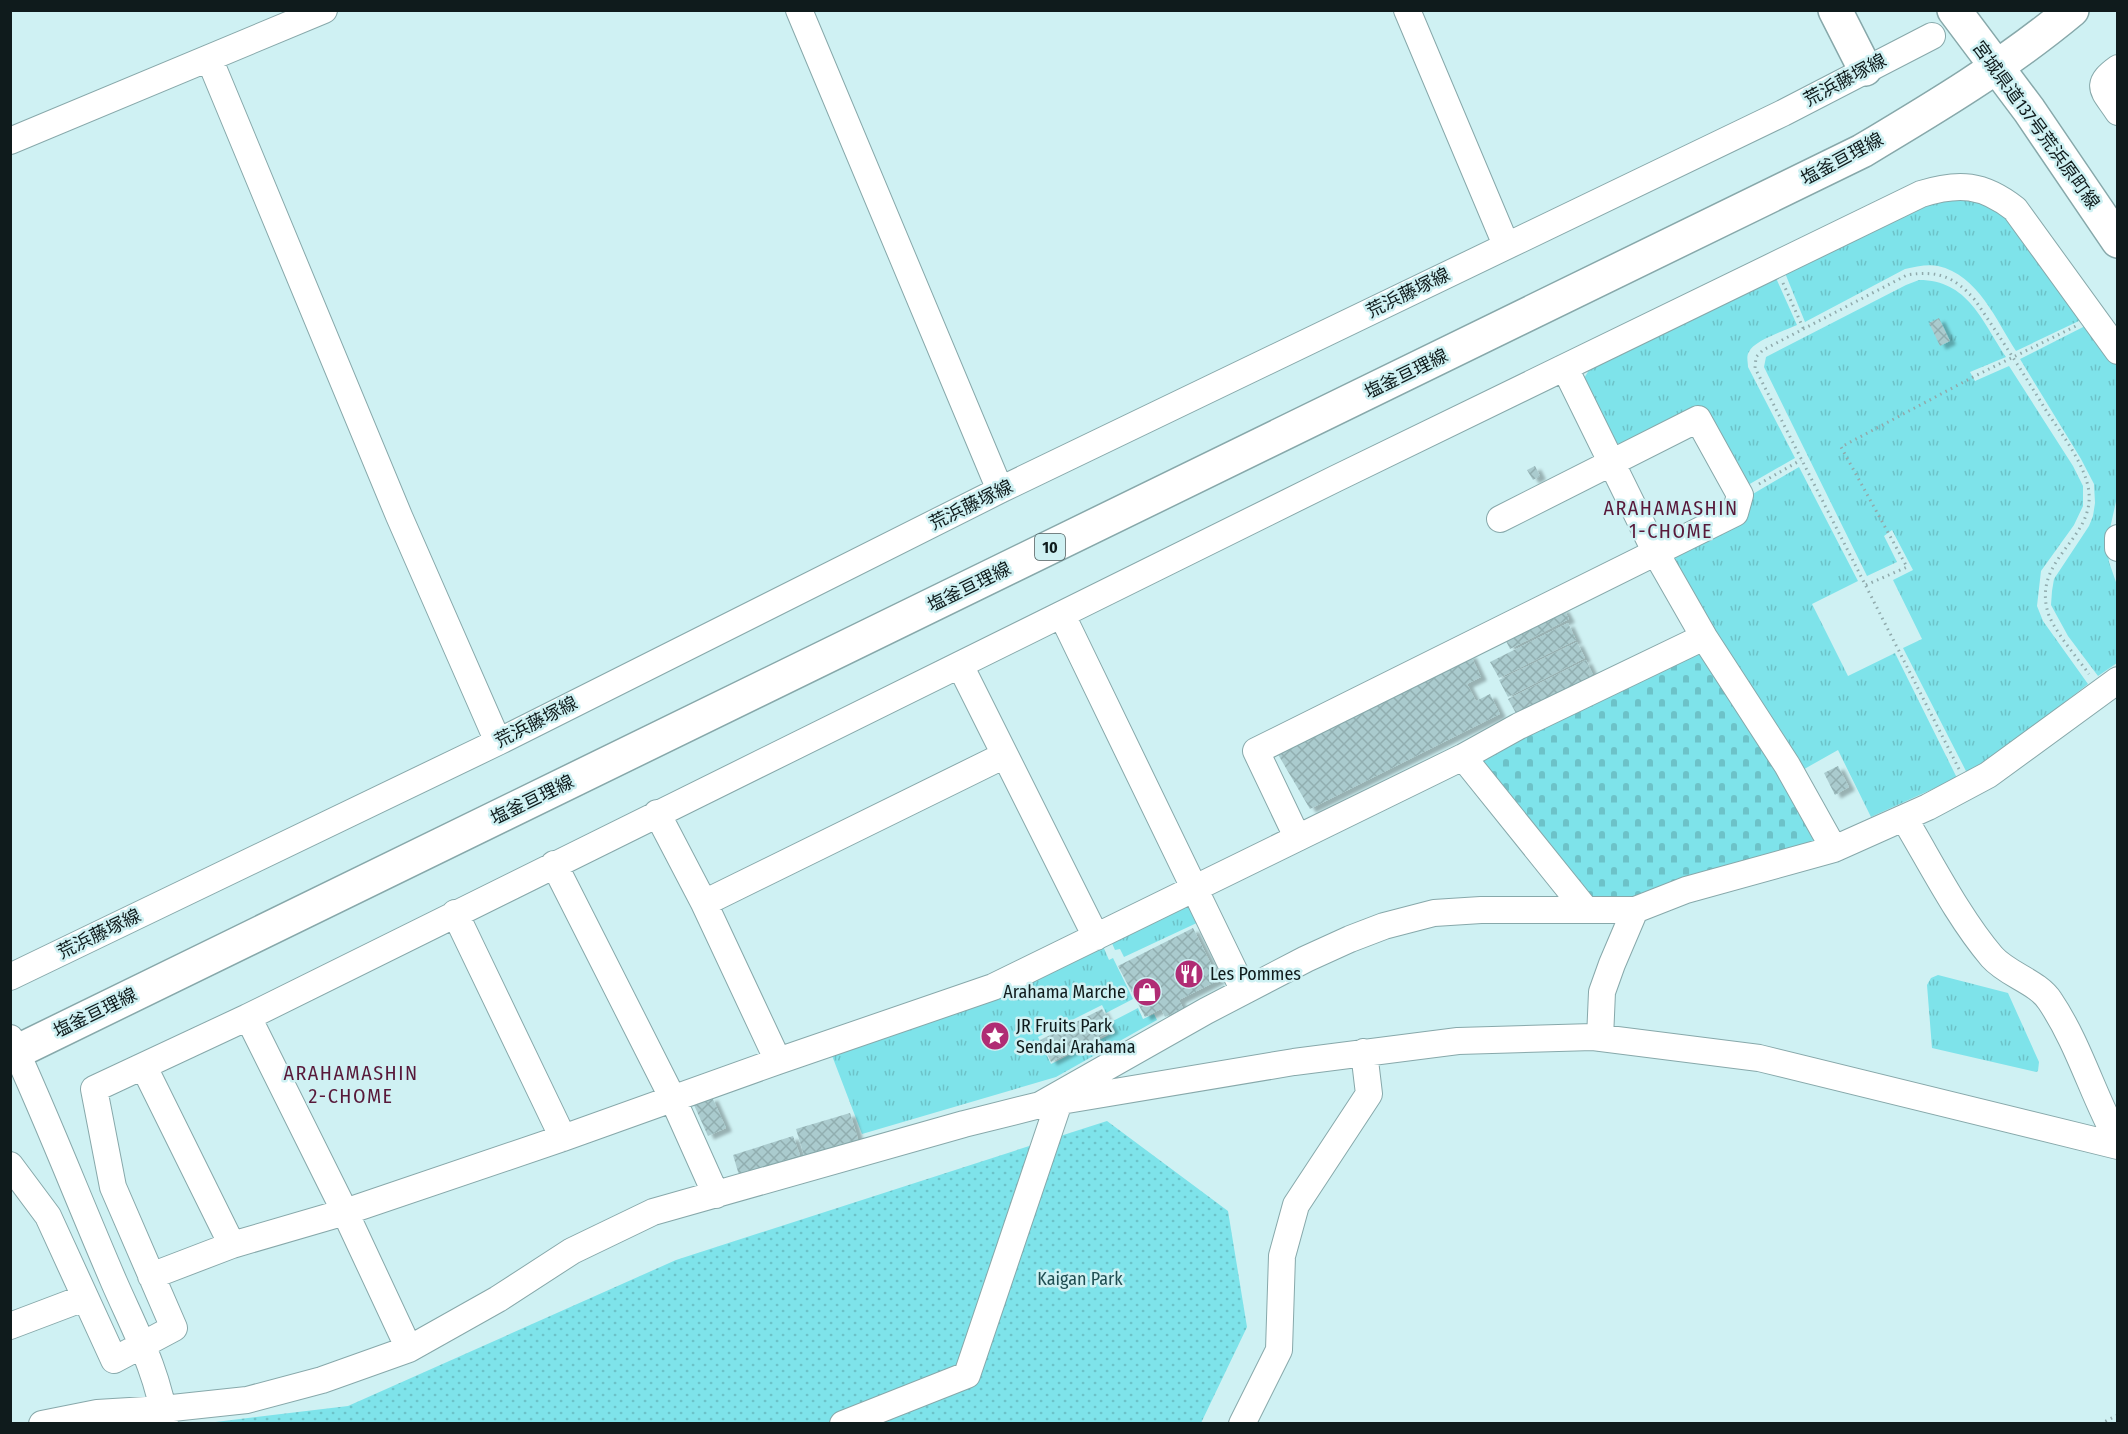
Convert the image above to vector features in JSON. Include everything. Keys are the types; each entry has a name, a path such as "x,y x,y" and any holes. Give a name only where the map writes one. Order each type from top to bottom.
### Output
{"main road":[{"path":"1835,10 1865,69"},
{"name":"宮城県道137号荒浜原町線","path":"1954,10 2029,110 2118,241"},
{"name":"塩釜亘理線","path":"13,1048 1862,151 1997,68 2072,10"}],"street":[{"path":"10,141 324,10"},
{"path":"799,10 1000,490"},
{"path":"1407,10 1506,245"},
{"name":"荒浜藤塚線","path":"10,977 498,742 1000,490 1783,113 1932,36"},
{"path":"209,58 395,505 498,742"},
{"path":"2118,68 2105,77 2103,90 2118,112"},
{"path":"10,1165 48,1216 114,1360 174,1328 113,1187 94,1089 248,1017 657,813 1921,195 1943,187 1963,186 1999,196 2015,208 2118,351"},
{"path":"1565,368 1656,553 1704,637 1755,719 1787,765 1834,849"},
{"path":"1297,837 1256,751 1735,513 1740,495 1698,419 1500,519"},
{"path":"2118,538 2118,548"},
{"path":"1062,615 1244,991"},
{"path":"151,1275 232,1245 345,1212 563,1138 993,987 1463,757 1519,726 1704,637"},
{"path":"960,665 1096,938"},
{"path":"843,1424 968,1375 1050,1103 1244,991 1350,939 1384,926 1434,913 1481,910 1635,910 1686,890 1834,849 1904,818 1988,775 2118,680"},
{"path":"704,903 1005,755"},
{"path":"1463,757 1586,910"},
{"path":"657,813 704,903 778,1061"},
{"path":"1904,818 1954,901 1993,957 2006,970 2039,989 2049,998 2069,1034 2118,1141"},
{"path":"554,864 673,1099 716,1195"},
{"path":"1600,1038 1602,992 1635,910"},
{"path":"455,913 563,1138"},
{"path":"248,1017 345,1212 409,1349"},
{"path":"42,1424 97,1413 164,1416 247,1400 322,1380 409,1349 498,1299 572,1251 653,1212 964,1124 1050,1103 1364,1052 1458,1041 1600,1038 1759,1058 2118,1146"},
{"path":"13,1048 43,1109 115,1284 143,1344 164,1416"},
{"path":"1242,1424 1279,1350 1282,1256 1296,1205 1369,1094 1364,1052"},
{"path":"144,1067 232,1245"},
{"path":"10,1326 84,1298"}],"path":[{"path":"1963,777 1755,368 1756,357 1763,350 1907,275 1922,272 1936,274 1950,278 1966,289 1976,300 2066,441 2086,478 2089,491 2087,516 2048,574 2046,591 2047,610 2092,678"},
{"path":"1779,274 1804,330"},
{"path":"1866,585 1907,567 1841,447 2076,325"},
{"path":"1756,486 1801,460"},
{"path":"2100,1424 2118,1415"}],"green space":[{"path":"1969,197 2008,216 2083,319 2016,351 1975,289 1952,271 1930,265 1905,269 1805,322 1785,273 1921,207 1938,200"},
{"path":"1776,278 1797,325 1763,340 1752,348 1748,355 1748,367 1795,458 1741,489 1701,409 1625,446 1614,442 1583,380 1589,370"},
{"path":"1919,280 1950,287 1972,305 2006,357 1970,372 1975,381 2009,366 2073,466 2083,486 2083,506 2074,525 2041,571 2037,606 2043,621 2088,684 2000,753 1967,773 1903,648 1922,639 1893,580 1913,570 1892,530 1884,536 1897,562 1867,576 1764,367 1766,357"},
{"path":"2089,324 2117,365 2117,497 2107,542 2109,562 2117,585 2117,663 2098,676 2068,636 2051,605 2054,579 2089,526 2093,516 2094,484 2020,359"},
{"path":"1799,467 1858,581 1812,604 1848,676 1895,653 1957,778 1871,817 1838,750 1799,772 1672,562 1675,549 1746,498"},
{"path":"1705,648 1819,843 1642,900 1597,902 1567,875 1475,764 1477,751"},
{"path":"1187,905 1194,908 1201,921 1124,957 1120,949 1115,950 1110,939"},
{"path":"1102,944 1109,960 1113,958 1133,999 1106,1013 1102,1005 1038,1037 1051,1064 1115,1032 1111,1022 1138,1008 1143,1019 1154,1014 1157,1020 1056,1077 862,1134 831,1053"},
{"path":"1938,975 2008,993 2039,1062 2038,1071 1932,1048 1927,985 1931,978"},
{"name":"Kaigan Park","path":"1107,1121 1228,1211 1247,1327 1201,1423 199,1424 348,1406 676,1260"}],"building":[{"path":"1939,318 1950,341 1940,346 1929,323"},
{"path":"1535,466 1540,476 1533,480 1527,470"},
{"path":"1563,608 1569,619 1510,649 1503,635"},
{"path":"1568,623 1576,640 1499,678 1490,662"},
{"path":"1577,642 1585,658 1508,697 1499,680"},
{"path":"1470,654 1481,677 1467,684 1476,701 1490,694 1500,714 1310,809 1276,751"},
{"path":"1586,660 1594,677 1517,715 1508,699"},
{"path":"1838,766 1849,787 1835,795 1824,773"},
{"path":"1193,928 1219,980 1179,1000 1183,1008 1165,1017 1161,1009 1145,1017 1118,966"},
{"path":"1102,1009 1113,1030 1051,1062 1040,1040"},
{"path":"712,1097 726,1128 708,1136 694,1105"},
{"path":"850,1113 858,1139 804,1155 796,1129"},
{"path":"793,1136 800,1155 739,1175 733,1155"}],"place":[{"name":"Les Pommes","path":"1189,974"},
{"name":"Arahama Marche","path":"1147,992"},
{"name":"JR Fruits Park Sendai Arahama","path":"995,1036"}],"district":[{"name":"ARAHAMASHIN 1-CHOME","path":"1671,520"},
{"name":"ARAHAMASHIN 2-CHOME","path":"351,1084"}]}
